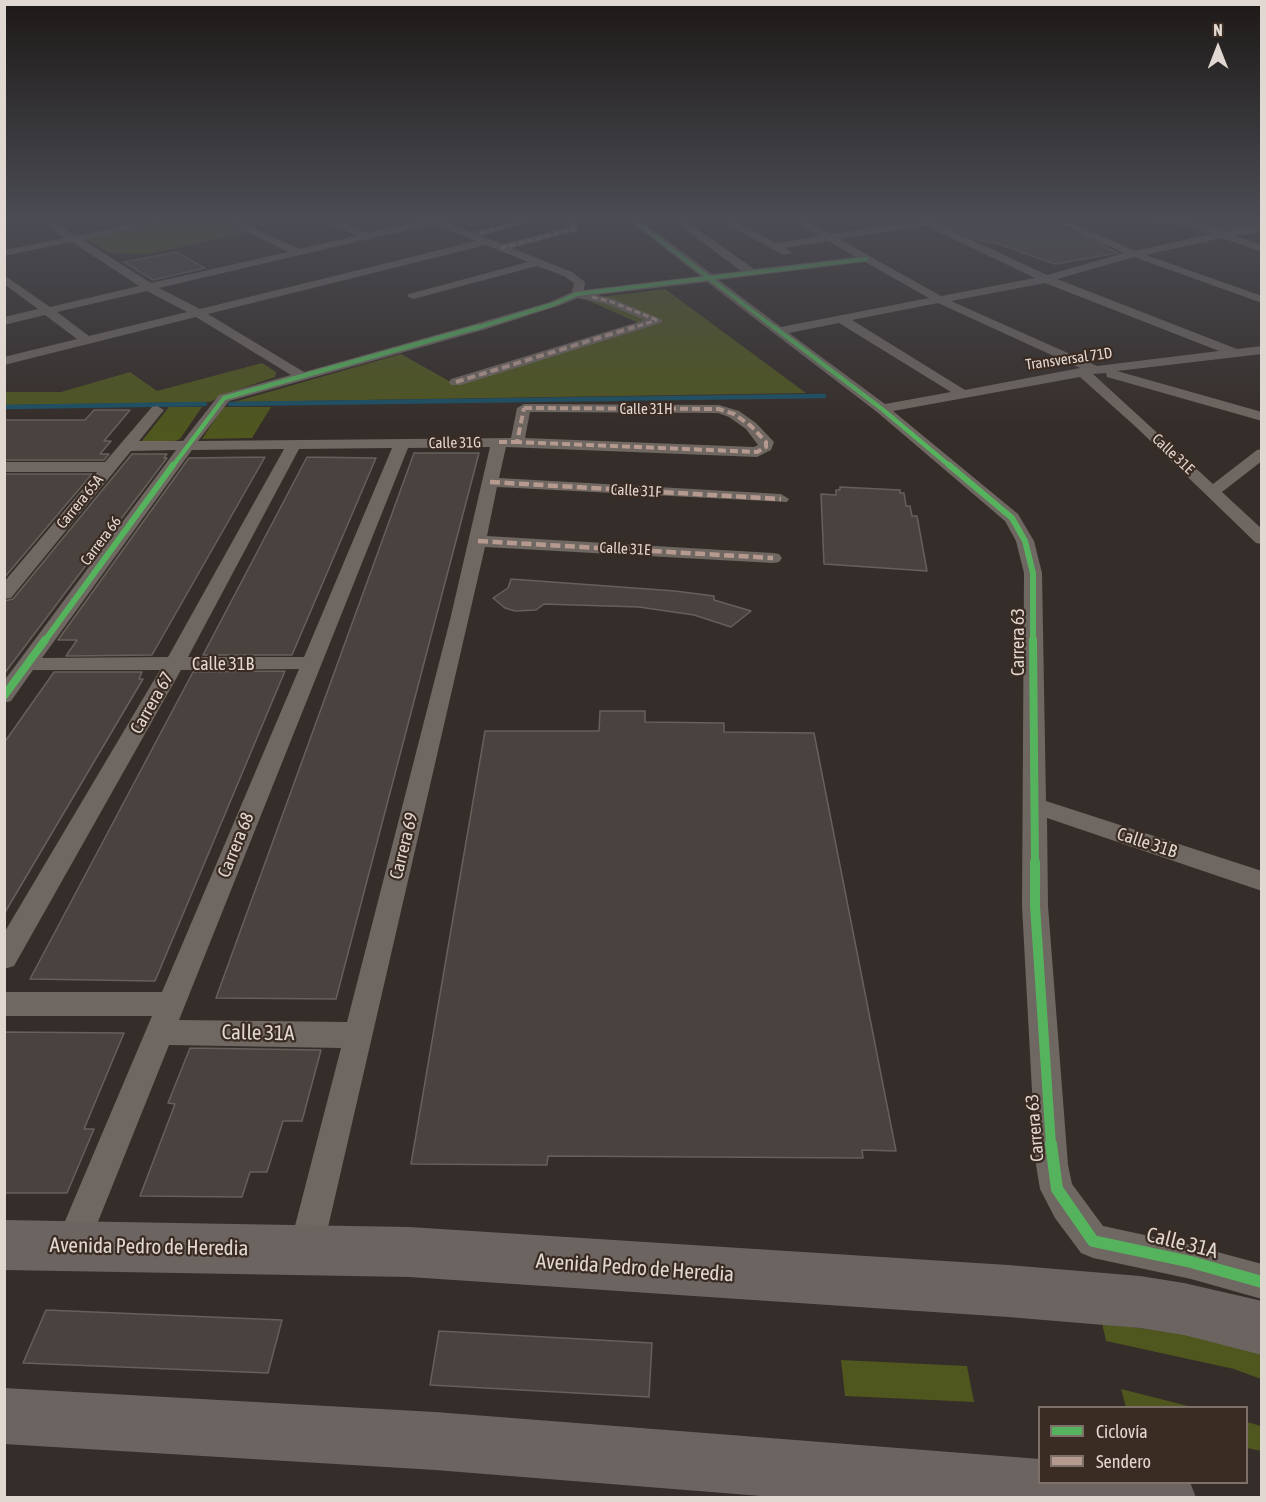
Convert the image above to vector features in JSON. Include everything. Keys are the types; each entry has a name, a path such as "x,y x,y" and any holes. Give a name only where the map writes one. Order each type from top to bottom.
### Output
{"highway":[{"name":"Avenida Pedro de Heredia","path":"4,1245 409,1252 1094,1297 1184,1309 1262,1328"},
{"path":"4,1416 435,1441 982,1488 1158,1497"}],"street":[{"path":"18,289 86,340"},
{"path":"4,321 145,289"},
{"path":"152,289 196,312 303,378 543,307 577,294 621,289"},
{"path":"4,361 284,289"},
{"path":"413,296 439,289"},
{"path":"577,294 579,289"},
{"name":"Carrera 63","path":"717,289 882,409 1012,518 1026,541 1033,573 1033,805 1036,917 1052,1165 1058,1189 1067,1206 1094,1241"},
{"path":"920,289 1092,371 1262,417"},
{"path":"843,320 840,318 998,289"},
{"path":"1072,289 1236,353"},
{"path":"1232,289 1262,300"},
{"path":"456,381 657,320 609,301 577,294"},
{"path":"778,332 843,320 963,393"},
{"name":"Transversal 71D","path":"882,409 1092,371 1262,350"},
{"name":"Calle 31E","path":"1092,371 1262,539"},
{"name":"Carrera 66","path":"4,696 219,402 232,395 303,378"},
{"name":"Calle 31H","path":"524,408 719,409 734,414 759,434"},
{"name":"Carrera 69","path":"306,1249 478,541 490,482 524,408"},
{"name":"Carrera 65A","path":"4,594 157,410"},
{"name":"Calle 31G","path":"127,446 508,442 757,452 766,447 766,442 759,434"},
{"name":"Carrera 67","path":"4,958 174,664 294,444"},
{"name":"Carrera 68","path":"71,1247 402,444"},
{"path":"1212,492 1262,453"},
{"path":"4,467 110,467"},
{"name":"Calle 31F","path":"490,482 781,499"},
{"name":"Calle 31E","path":"478,541 772,558"},
{"name":"Calle 31B","path":"27,664 311,663"},
{"name":"Calle 31B","path":"1033,805 1262,881"},
{"path":"4,1004 170,1004"},
{"name":"Calle 31A","path":"159,1032 357,1035"},
{"name":"Calle 31A","path":"1094,1241 1191,1262 1262,1282"}],"green space":[{"path":"665,289 806,393 234,402 401,354 456,385 645,326 585,299"},
{"path":"262,363 276,372 275,377 225,394 210,402 5,405 4,392 61,392 130,372 157,391"},
{"path":"169,407 202,407 180,439 141,442"},
{"path":"223,407 271,407 252,438 202,439"},
{"path":"1102,1323 1242,1342 1261,1349 1261,1379 1234,1369 1106,1341"},
{"path":"841,1360 967,1366 974,1402 845,1396"},
{"path":"1121,1389 1188,1406 1126,1406"},
{"path":"1248,1422 1261,1426 1261,1451 1248,1448"}],"building":[{"path":"94,410 130,410 104,441 111,441 100,454 109,454 104,460 4,460 4,420 85,420"},
{"path":"414,453 479,453 336,999 216,998"},
{"path":"132,454 167,454 164,458 167,458 4,674 4,601 13,599"},
{"path":"265,457 152,655 66,656 77,640 58,640 189,458"},
{"path":"307,457 376,458 292,655 203,655"},
{"path":"4,474 92,474 4,578"},
{"path":"840,487 900,490 900,493 904,493 906,506 910,506 912,516 917,516 927,571 824,564 821,494 836,495 836,490 840,490"},
{"path":"511,579 714,596 714,600 751,611 731,627 694,615 639,607 544,604 536,610 515,611 505,608 493,598 508,588"},
{"path":"285,671 155,981 30,979 193,672"},
{"path":"54,672 142,672 139,679 143,679 4,914 4,743"},
{"path":"600,711 645,711 645,722 724,723 724,732 814,733 896,1151 862,1150 863,1158 548,1156 547,1165 411,1164 485,731 599,731"},
{"path":"4,1032 124,1033 84,1129 94,1129 67,1193 4,1193"},
{"path":"190,1048 321,1050 302,1121 283,1121 267,1172 250,1172 242,1197 140,1196 175,1104 168,1103"},
{"path":"46,1310 282,1320 268,1373 23,1363"},
{"path":"439,1331 652,1343 649,1397 430,1385"}],"waterway":[{"path":"230,404 824,396"},
{"path":"4,407 205,404"}],"marked path":[{"path":"592,297 609,301 657,320"},
{"path":"456,382 657,320"},
{"path":"499,442 507,442 757,452 766,447 766,442 751,426 734,414 719,409 524,408 517,443"},
{"path":"490,482 781,499"},
{"path":"478,541 773,558"}],"cycle path":[{"path":"4,696 224,398 479,327 554,304 577,294 618,289"},
{"path":"724,289 882,409 1012,518 1025,541 1033,573 1035,906 1052,1165 1057,1189 1093,1241 1191,1262 1262,1282"}]}
